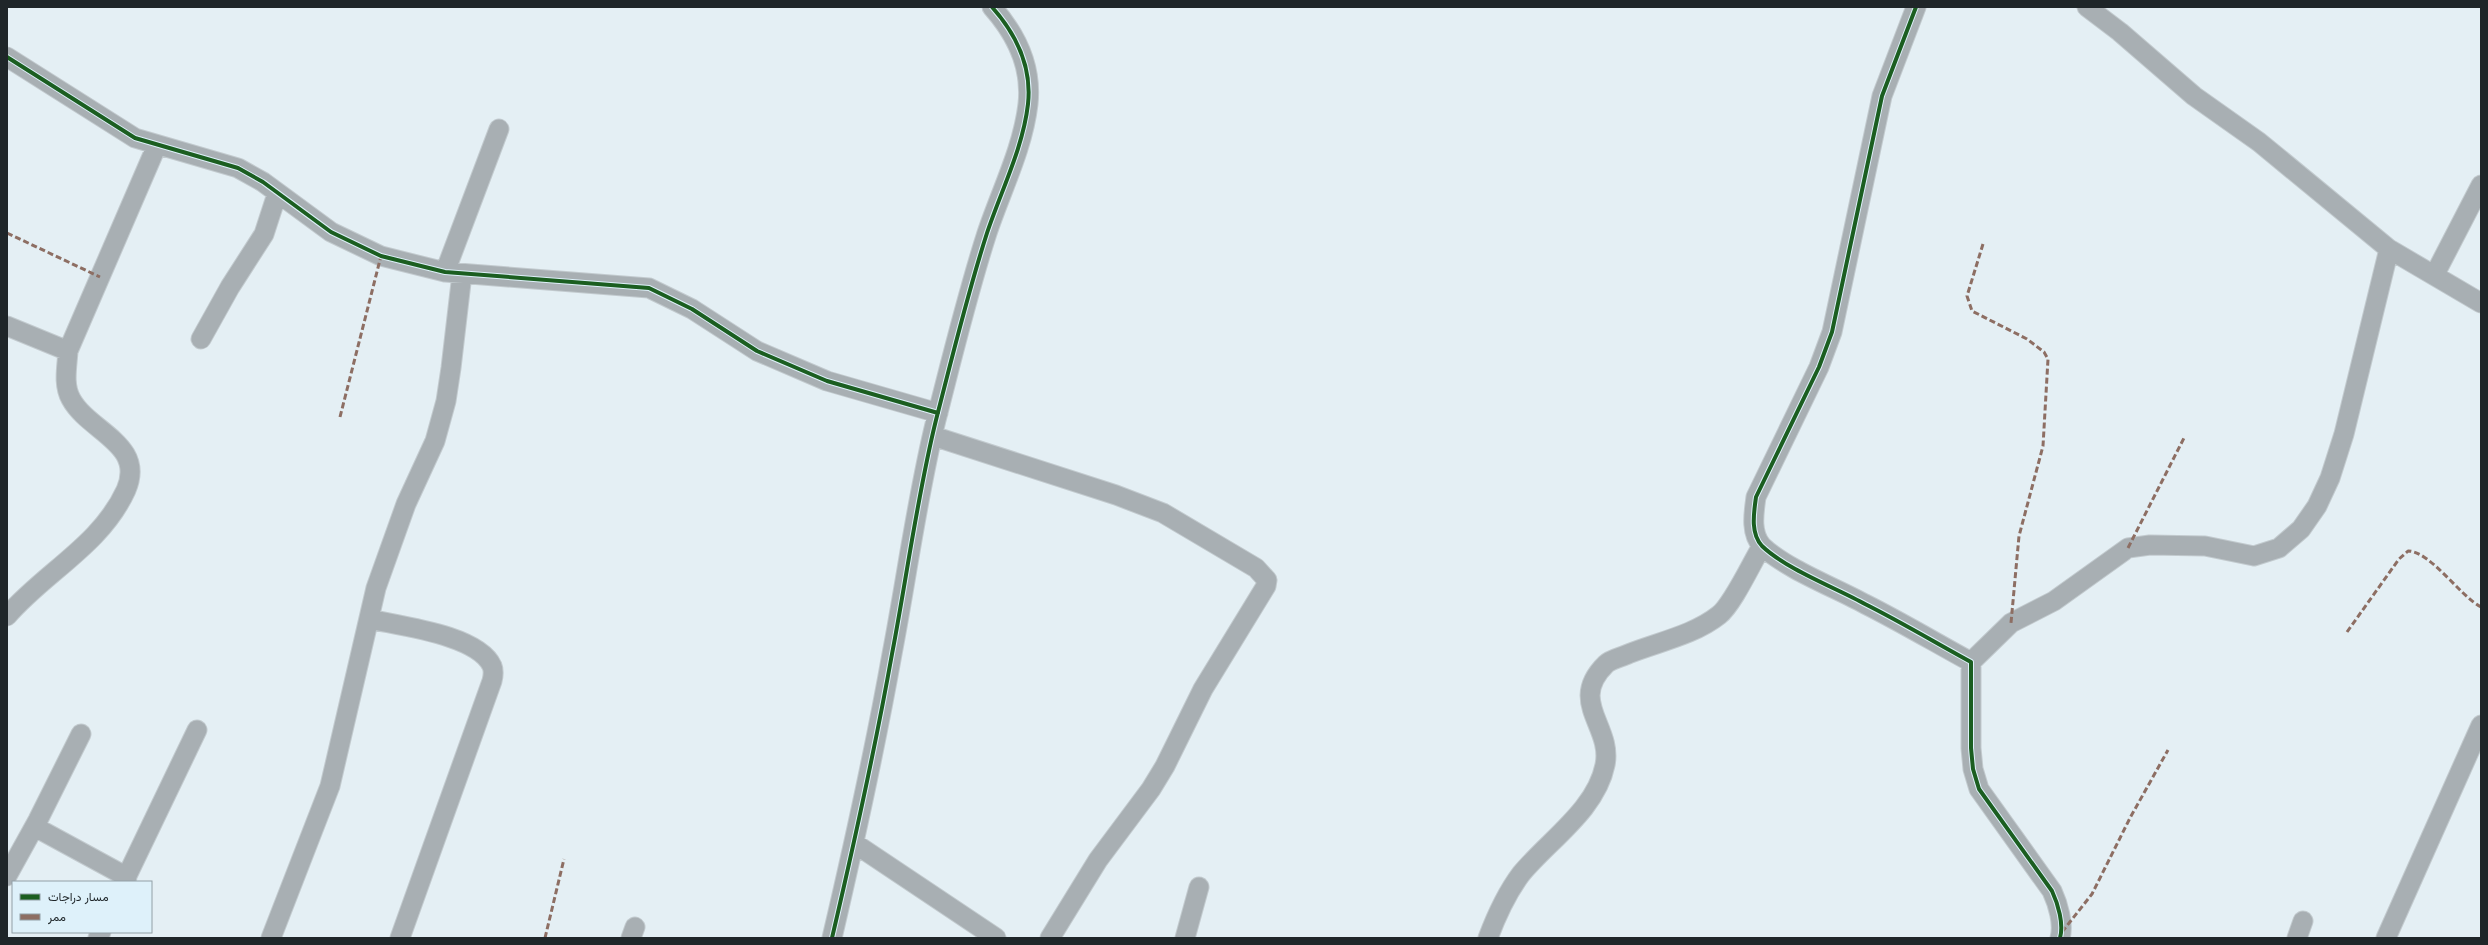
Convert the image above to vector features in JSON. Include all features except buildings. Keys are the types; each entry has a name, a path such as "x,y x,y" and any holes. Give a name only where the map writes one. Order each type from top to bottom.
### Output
{"street":[{"path":"832,938 880,719 938,413 964,309 1010,170 1028,104 1028,80 1024,60 1011,31 992,7"},
{"path":"1916,7 1882,96 1832,332 1819,368 1756,496 1754,519 1756,535 1762,546 1797,569 1972,662"},
{"path":"2087,7 2120,32 2194,96 2259,142 2389,248 2435,274 2481,303"},
{"path":"7,57 135,138 214,159 238,168 263,182 277,194 331,232 381,256 453,273 649,288 692,309 757,351 826,381 938,413"},
{"path":"271,938 330,786 376,588 402,517 435,441 450,374 453,273 499,130"},
{"path":"7,616 92,539 111,515 126,491 130,476 130,463 119,446 82,413 71,399 65,377 68,352 157,145"},
{"path":"2435,274 2481,185"},
{"path":"201,339 230,287 264,234 277,194"},
{"path":"2060,938 2062,932 2057,900 1980,789 1973,769 1972,662 2011,623 2054,601 2128,548 2163,545 2205,546 2254,556 2279,548 2301,529 2317,506 2330,478 2344,434 2389,248"},
{"path":"7,326 68,352"},
{"path":"933,436 1116,494 1162,513 1256,568 1266,580 1266,586 1203,689 1165,766 1098,860 1050,938"},
{"path":"1488,938 1501,902 1522,874 1583,808 1599,784 1605,764 1605,748 1590,699 1589,690 1593,682 1607,663 1703,626 1721,614 1762,546"},
{"path":"369,619 450,638 473,648 488,660 493,668 492,681 400,938"},
{"path":"2386,938 2481,725"},
{"path":"35,827 125,880 197,730"},
{"path":"7,876 35,827 81,734"},
{"path":"854,843 996,938"},
{"path":"1185,938 1199,887"}],"marked path":[{"path":"7,233 100,277"},
{"path":"1983,244 1967,296 1972,311 2027,339 2044,352 2048,359 2043,446 2019,536 2011,623"},
{"path":"340,417 381,256"},
{"path":"2128,548 2185,436"},
{"path":"2347,632 2399,559 2408,551 2417,553 2426,558 2464,594 2481,607"},
{"path":"2062,932 2092,894 2130,818 2168,750"},
{"path":"545,938 564,859"}],"cycle path":[{"path":"832,938 879,725 929,449 973,280 987,233 1017,153 1028,104 1029,90 1025,64 1015,40 1001,17 992,7"},
{"path":"1916,7 1882,96 1832,332 1819,367 1756,497 1754,529 1758,541 1762,546 1784,563 1892,618 1971,662 1971,748 1973,769 1979,789 2052,891 2060,914 2060,938"},
{"path":"7,57 135,138 238,168 263,182 331,232 381,256 445,272 649,288 692,309 757,351 827,381 938,413"}]}
